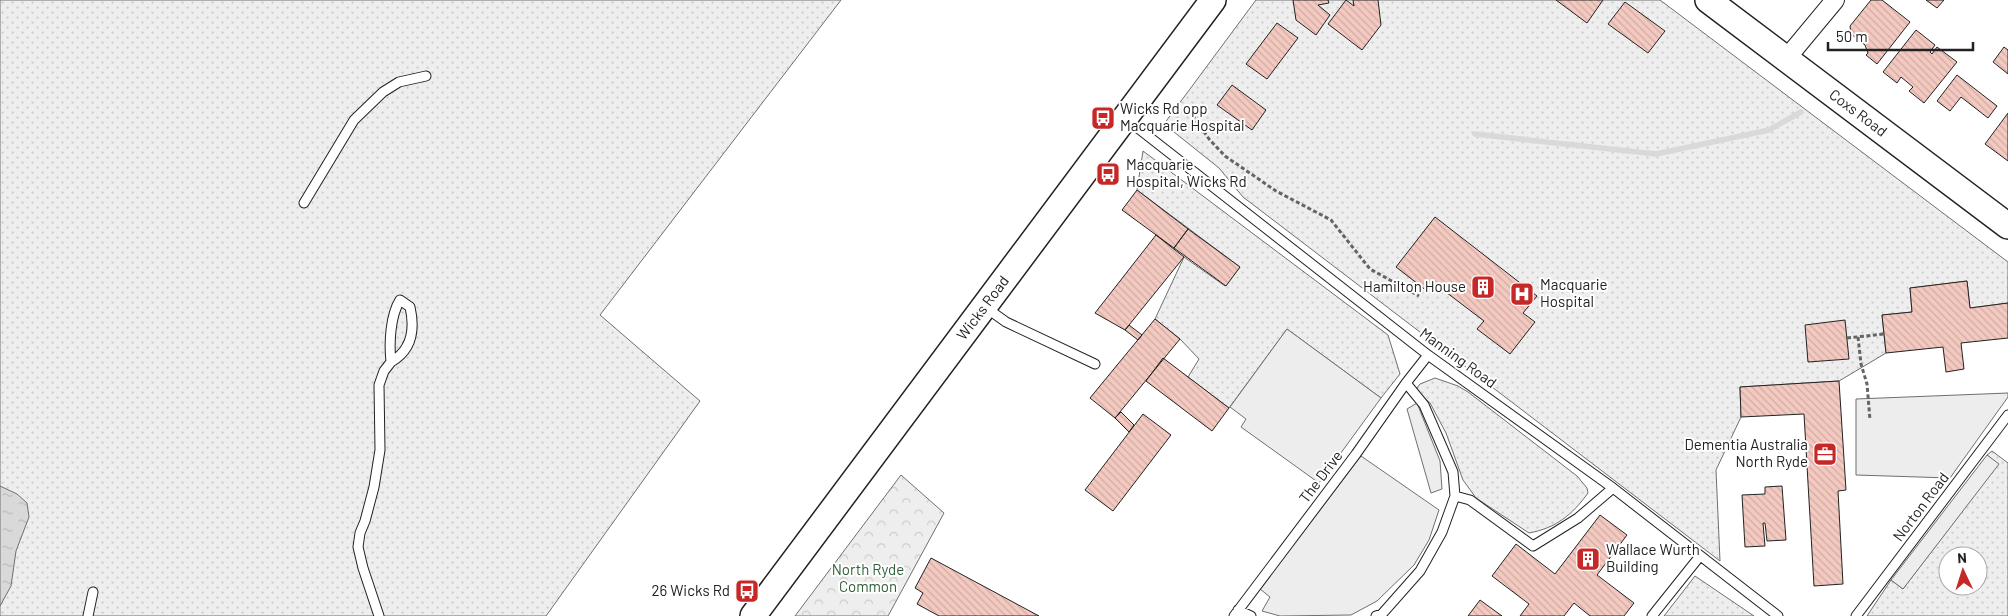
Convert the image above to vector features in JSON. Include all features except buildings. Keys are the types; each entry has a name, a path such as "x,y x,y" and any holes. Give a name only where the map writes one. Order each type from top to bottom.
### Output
{"main road":[{"name":"Wicks Road","path":"753,616 1213,0"},
{"name":"Coxs Road","path":"1708,0 2006,221"}],"street":[{"path":"1786,58 1835,0"}],"lane":[{"path":"304,203 354,120 383,92 399,82 426,76"},
{"name":"Manning Road","path":"1125,118 1428,355 1613,488 1778,616"},
{"path":"379,616 358,547 360,533 366,521 374,487 380,450 379,385 384,371 410,342 413,331 410,307 400,300 395,307 390,344 391,362"},
{"path":"984,307 1006,322 1095,364"},
{"name":"The Drive","path":"1236,613 1428,355"},
{"path":"1376,616 1382,614 1420,571 1442,532 1455,496 1454,472 1424,405 1406,383"},
{"name":"Norton Road","path":"1856,616 2008,415"},
{"path":"1455,496 1470,500 1533,546 1578,518 1613,488"},
{"path":"1652,616 1700,556"},
{"path":"88,616 93,592"},
{"path":"1236,613 1251,616"}],"path":[{"path":"1189,110 1209,139 1225,156 1276,191 1331,220 1370,269 1419,296"},
{"path":"1847,338 1884,334"},
{"path":"1858,337 1861,364 1867,384 1870,420"}],"green space":[{"path":"0,0 841,0 600,315 700,401 546,616 0,616"},
{"path":"1256,0 1660,0 2008,262 2008,303 1970,308 1967,281 1910,288 1912,312 1882,315 1886,353 1839,381 1740,387 1741,417 1716,470 1720,561 1243,197 1219,168 1164,124"},
{"path":"1143,151 1388,335 1400,374 1381,398 1287,329 1229,408 1188,377 1199,359 1180,339 1155,319 1184,257 1225,286 1240,267 1137,190"},
{"path":"1435,378 1458,386 1468,392 1577,476 1587,488 1588,493 1576,508 1555,524 1529,533 1476,498 1463,480 1446,433 1430,403 1418,393 1417,388 1420,384"},
{"path":"1992,451 2008,463 2008,616 1867,616 1891,580 1903,589 1998,464 1987,455"},
{"name":"North Ryde Common","path":"901,475 944,513 888,616 795,616"},
{"path":"1695,576 1754,616 1664,616"}],"shaded area":[{"path":"1287,329 1381,398 1319,483 1241,427 1246,419 1230,407"},
{"path":"2008,393 2008,397 1950,478 1856,475 1856,399"},
{"path":"1417,403 1440,461 1442,489 1431,493 1407,409"},
{"path":"1987,455 1999,464 1903,589 1891,580"},
{"path":"1361,456 1439,510 1429,540 1414,565 1377,601 1351,615 1280,616 1262,611 1270,597 1260,589"}],"water":[{"path":"0,486 17,494 27,503 29,517 16,551 11,586 0,606"}],"waterway":[{"path":"1475,134 1656,154 1769,130 1801,112"}],"place":[{"name":"Wicks Rd opp Macquarie Hospital","path":"1103,118"},
{"name":"Macquarie Hospital, Wicks Rd","path":"1108,174"},
{"name":"Hamilton House","path":"1483,287"},
{"name":"Macquarie Hospital","path":"1522,294"},
{"name":"Dementia Australia North Ryde","path":"1825,454"},
{"name":"Wallace Wurth Building","path":"1588,559"},
{"name":"26 Wicks Rd","path":"747,591"}]}
